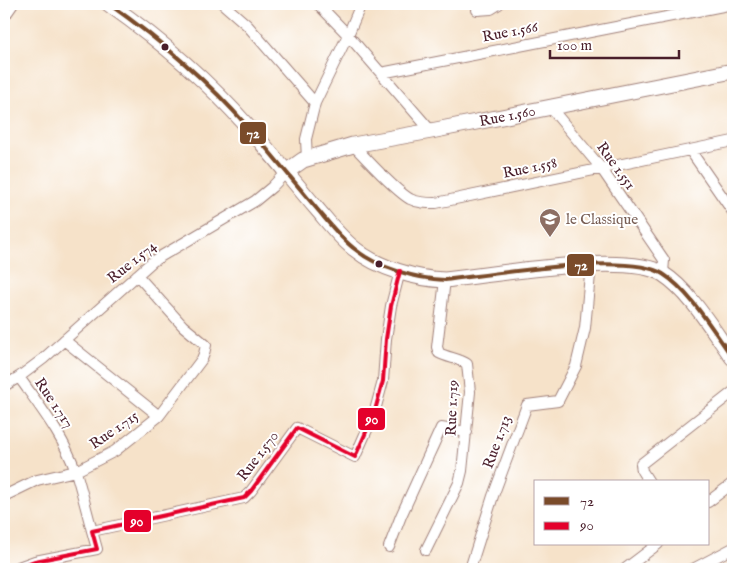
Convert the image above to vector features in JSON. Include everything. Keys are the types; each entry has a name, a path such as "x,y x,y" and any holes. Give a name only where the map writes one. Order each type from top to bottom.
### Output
{"main road":[{"path":"109,4 171,50 201,78 248,126 335,230 356,251 376,262 430,280 591,264 647,266 663,273 686,293 733,358"},
{"name":"Rue 1.560","path":"286,172 306,159 354,145 733,71"}],"street":[{"path":"4,17 13,4"},
{"path":"223,4 248,25 315,103"},
{"path":"318,4 348,35 431,131"},
{"path":"306,159 306,139 315,103 361,4"},
{"path":"477,10 491,9 499,4"},
{"name":"Rue 1.566","path":"380,73 733,4"},
{"name":"Rue 1.551","path":"550,107 601,168 664,260 663,273"},
{"name":"Rue 1.558","path":"354,145 410,199 422,203 436,203 733,141"},
{"path":"690,150 733,212"},
{"name":"Rue 1.574","path":"4,386 19,377 64,340 153,261 172,248 255,201 286,172"},
{"name":"Rue 1.713","path":"470,569 493,496 527,405 558,402 576,366 585,328 591,264"},
{"name":"Rue 1.570","path":"92,531 244,498 251,492 297,428 355,457 374,414 383,380 390,314 400,271"},
{"name":"Rue 1.715","path":"4,496 37,480 76,471 115,451 159,416 202,359 206,345 182,326 137,275"},
{"name":"Rue 1.719","path":"426,550 459,483 467,432 470,392 467,364 456,358 444,356 439,353 437,347 445,280"},
{"path":"64,340 159,416"},
{"name":"Rue 1.717","path":"19,377 63,443 76,471 92,531"},
{"path":"648,480 642,471 642,464 733,392"},
{"path":"389,547 441,428 467,432"},
{"path":"710,500 733,483"},
{"path":"12,569 36,565 97,549 92,531"},
{"path":"625,569 655,546"},
{"path":"693,569 733,548"}],"transit line":[{"name":"72","path":"109,4 165,46 216,93 257,137 335,231 351,246 375,262 410,275 445,280 558,266 591,264 646,267 663,274 683,291 733,358"},
{"name":"90","path":"13,569 35,561 97,549 92,531 244,498 297,428 355,457 374,414 383,381 391,306 400,271"}],"place":[{"name":"le Classique","path":"550,238"}]}
